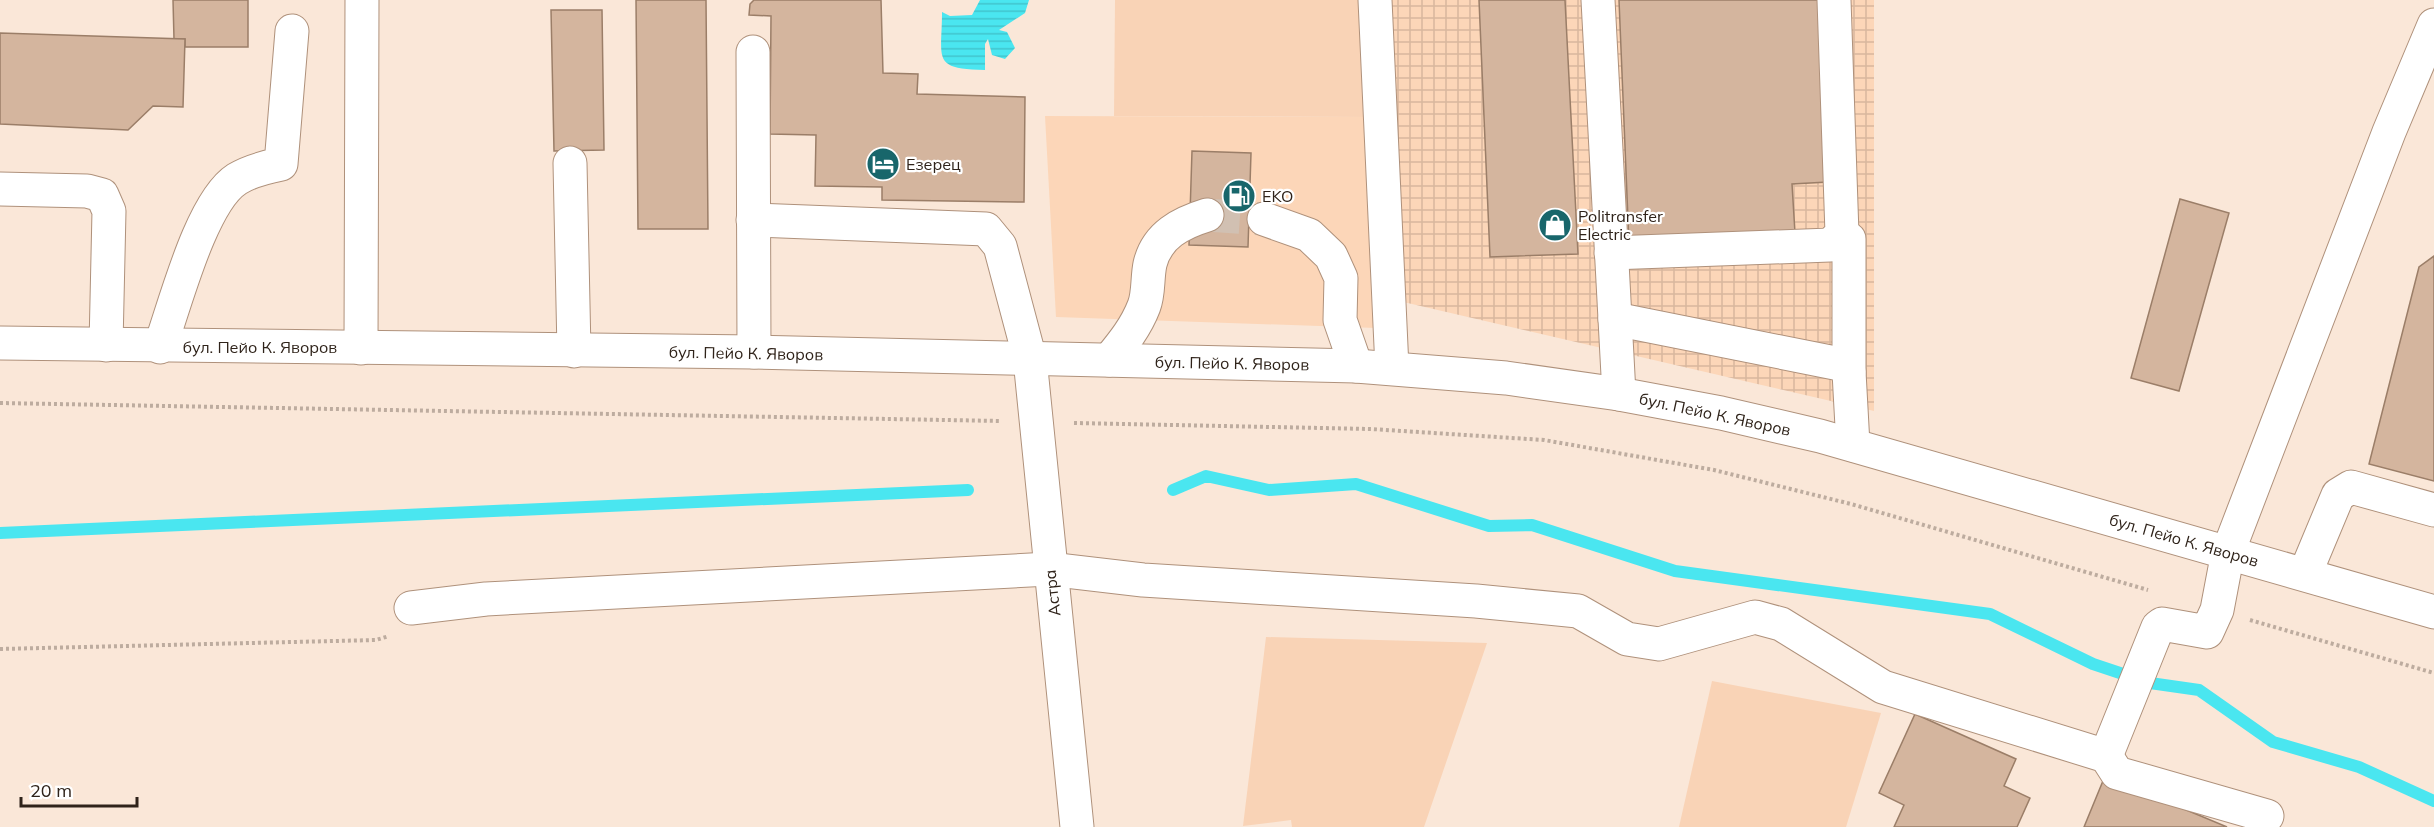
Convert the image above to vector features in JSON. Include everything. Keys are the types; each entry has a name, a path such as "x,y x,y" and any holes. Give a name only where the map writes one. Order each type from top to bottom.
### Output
{"street":[{"path":"361,348 362,0"},
{"path":"1375,0 1392,368"},
{"path":"1598,0 1619,394"},
{"path":"1611,253 1830,245 1842,234 1834,0"},
{"path":"2106,756 2158,627 2162,624 2206,632 2217,610 2228,552 2389,132 2434,26"},
{"path":"160,347 212,206 235,180 258,169 280,164 292,31"},
{"path":"753,52 754,352"},
{"path":"570,163 574,351"},
{"path":"0,189 87,191 102,195 109,212 106,345"},
{"path":"1109,360 1136,327 1146,303 1150,262 1163,237 1184,222 1207,215"},
{"path":"1264,219 1309,235 1331,255 1341,278 1340,320 1356,366"},
{"name":"Астра","path":"753,220 986,229 1000,246 1030,359 1049,569 1077,827"},
{"path":"1842,234 1849,239 1853,445"},
{"path":"1615,320 1840,364 1850,372"},
{"name":"бул. Пейо К. Яворов","path":"0,343 160,347 754,352 1109,360 1356,366 1506,378 1619,394 1721,413 1853,445 2434,612"},
{"path":"2305,574 2338,495 2351,487 2434,510"},
{"path":"411,608 486,599 1049,569 1143,580 1476,601 1578,611 1627,639 1659,644 1755,617 1780,624 1883,687 2106,756 2117,773 2267,816"}],"path":[{"path":"0,403 627,412 1371,429 1544,440 1714,470 1851,504 2160,594"},
{"path":"0,649 376,640 391,636 404,621 411,608"},
{"path":"2217,610 2434,674"}],"shaded area":[{"path":"1115,0 1364,0 1369,117 1114,116"},
{"path":"1377,0 1874,0 1874,411 1399,301"},
{"path":"1045,116 1369,117 1376,328 1056,317"},
{"path":"1266,637 1487,643 1424,827 1292,827 1291,820 1243,826"},
{"path":"1712,681 1881,713 1846,827 1679,827"}],"water":[{"path":"980,0 1029,0 1025,13 999,30 1007,32 1015,48 1005,59 992,55 988,39 985,44 985,70 948,64 941,51 942,12 950,16 972,15"}],"building":[{"path":"173,0 248,0 248,47 185,47 185,39 174,39"},
{"path":"636,0 706,0 708,229 638,229"},
{"path":"754,0 881,0 883,73 918,74 917,94 1025,97 1024,202 882,200 882,187 815,186 816,135 770,134 771,16 749,15 750,4"},
{"path":"1479,0 1565,0 1578,254 1490,257"},
{"path":"1619,0 1819,0 1828,182 1792,184 1795,233 1629,244"},
{"path":"551,10 602,10 604,150 554,151"},
{"path":"0,33 185,39 183,107 153,106 128,130 0,124"},
{"path":"1192,151 1251,153 1248,247 1189,245"},
{"path":"2180,199 2229,213 2179,391 2131,378"},
{"path":"2434,256 2434,481 2369,464 2419,267"},
{"path":"1915,714 2016,759 2004,786 2030,798 2017,827 1894,827 1904,805 1879,793"},
{"path":"2105,776 2227,827 2084,827"}],"waterway":[{"path":"1173,490 1206,476 1269,490 1356,484 1489,526 1532,525 1675,571 1990,614 2093,664 2150,683 2199,690 2273,742 2359,767 2434,801"},
{"path":"0,533 968,490"}],"tunnel":[{"path":"1207,215 1264,219"}],"place":[{"name":"Езерец","path":"883,164"},
{"name":"EKO","path":"1239,196"},
{"name":"Politransfer Electric","path":"1555,225"}]}
